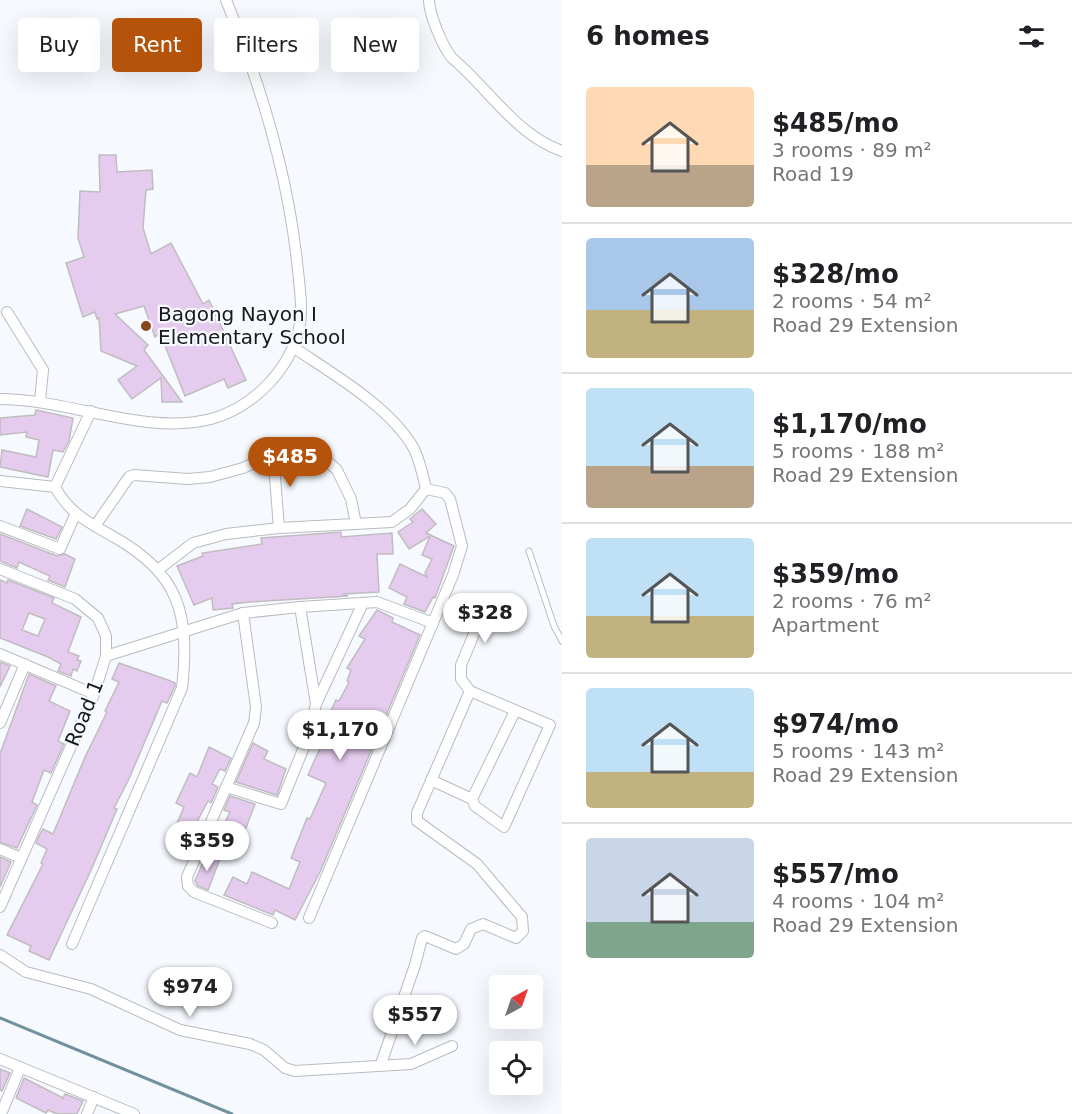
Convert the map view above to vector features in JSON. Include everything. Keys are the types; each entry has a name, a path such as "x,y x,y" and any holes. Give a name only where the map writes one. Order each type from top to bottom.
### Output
{"street":[{"path":"0,399 40,401 154,422 184,423 221,416 253,399 268,385 293,346 300,328 296,248 271,133 249,56 226,0"},
{"path":"429,0 429,7 441,33 442,46 452,58 524,130 545,145 562,151"},
{"path":"7,312 43,370 40,401"},
{"path":"293,346 351,386 392,421 413,448 426,489"},
{"path":"55,487 91,411"},
{"path":"95,526 129,477 134,475 188,479 210,477 243,468 273,452 288,447 304,449 325,459 337,470 351,500 356,524"},
{"path":"273,452 279,528"},
{"path":"0,481 55,487 75,514 121,541 159,569 181,607 186,657 182,688 72,944"},
{"path":"159,569 193,543 226,534 279,528 392,522 410,509 426,489"},
{"path":"309,918 433,623 462,546 450,499 438,490 426,489"},
{"path":"0,526 60,549 75,514"},
{"name":"Road 1","path":"0,569 75,599 98,618 106,636 106,656 94,694 0,907"},
{"path":"431,780 472,799 475,806 504,827 550,725 470,691 460,679 461,664 488,600"},
{"path":"106,656 182,630 243,614 300,608 377,602 433,623"},
{"path":"226,787 281,804 310,732 316,704 343,651 363,603"},
{"path":"300,608 316,704"},
{"path":"243,614 256,707 254,723 188,877 188,886 194,892 272,923"},
{"path":"0,654 94,694"},
{"path":"0,723 25,664"},
{"path":"381,1064 416,965 422,938 425,936 456,949 464,944 471,929 483,924 516,938 523,931 522,917 477,864 417,821 417,813 470,691"},
{"path":"472,799 515,711"},
{"path":"0,849 21,858"},
{"path":"0,955 26,972 91,989 180,1030 250,1044 264,1050 285,1068 295,1071 381,1064 411,1064 452,1046"},
{"path":"0,1059 134,1114"},
{"path":"1,1114 20,1068"},
{"path":"87,1114 94,1097"}],"lane":[{"path":"528,550 554,626 562,641"}],"building":[{"name":"Bagong Nayon I Elementary School","path":"99,155 116,155 117,172 152,170 153,189 146,190 143,228 151,254 171,243 203,304 209,300 246,380 228,388 224,379 185,396 160,333 155,337 144,306 115,314 148,345 144,350 182,402 162,402 161,378 132,399 118,380 137,366 101,351 99,318 97,319 95,312 83,317 66,263 84,257 78,238 80,191 100,192"},
{"path":"36,410 73,418 69,441 63,452 53,450 48,477 0,467 2,450 36,457 39,440 26,437 27,432 0,435 0,418 35,415"},
{"path":"27,509 62,527 56,539 20,526"},
{"path":"422,509 436,524 426,533 454,546 435,598 433,597 425,612 404,604 407,597 389,588 400,564 427,577 425,573 432,559 422,555 430,536 409,549 398,532 413,522 410,519"},
{"path":"341,532 341,537 392,533 393,554 377,554 379,592 250,602 232,604 233,608 213,610 212,598 194,605 177,566 203,556 202,553 262,544 261,538"},
{"path":"0,534 57,556 65,554 75,559 65,587 48,580 50,576 19,562 17,568 0,561"},
{"path":"0,580 7,583 8,580 54,598 52,603 81,617 68,652 79,656 77,660 81,661 77,671 73,669 71,676 58,671 61,664 48,657 0,638","holes":["29,613 45,619 38,636 22,630"]},
{"path":"377,610 393,618 392,622 420,635 320,872 295,920 275,910 273,915 224,895 233,877 247,884 252,872 289,889 300,862 291,858 307,818 310,819 326,783 308,775 328,730 326,729 333,714 330,713 349,682 347,681 351,670 347,668 365,639 359,636"},
{"path":"0,662 10,666 0,687"},
{"path":"119,663 168,680 175,683 175,686 167,703 162,701 129,779 114,808 117,809 92,868 49,960 29,951 31,946 7,935 43,864 41,863 47,849 36,843 43,829 53,834 119,682 112,679"},
{"path":"29,674 56,686 49,701 70,711 58,741 64,744 51,773 44,770 32,802 37,805 17,848 0,842 0,754"},
{"path":"253,743 268,751 264,759 286,769 277,795 236,782"},
{"path":"209,747 231,758 225,771 220,769 212,784 218,787 211,803 208,801 185,844 171,837 184,807 176,803 190,773 197,777"},
{"path":"230,796 255,804 241,841 221,831 230,812 224,810"},
{"path":"207,853 220,859 208,890 198,886 195,881"},
{"path":"0,857 11,862 0,887"},
{"path":"0,1069 10,1073 2,1091 0,1090"},
{"path":"24,1078 63,1098 65,1094 83,1101 77,1114 57,1114 48,1110 46,1113 16,1098"}],"waterway":[{"path":"0,1018 232,1114"}],"place":[{"name":"Bagong Nayon I Elementary School","path":"146,326"}]}
